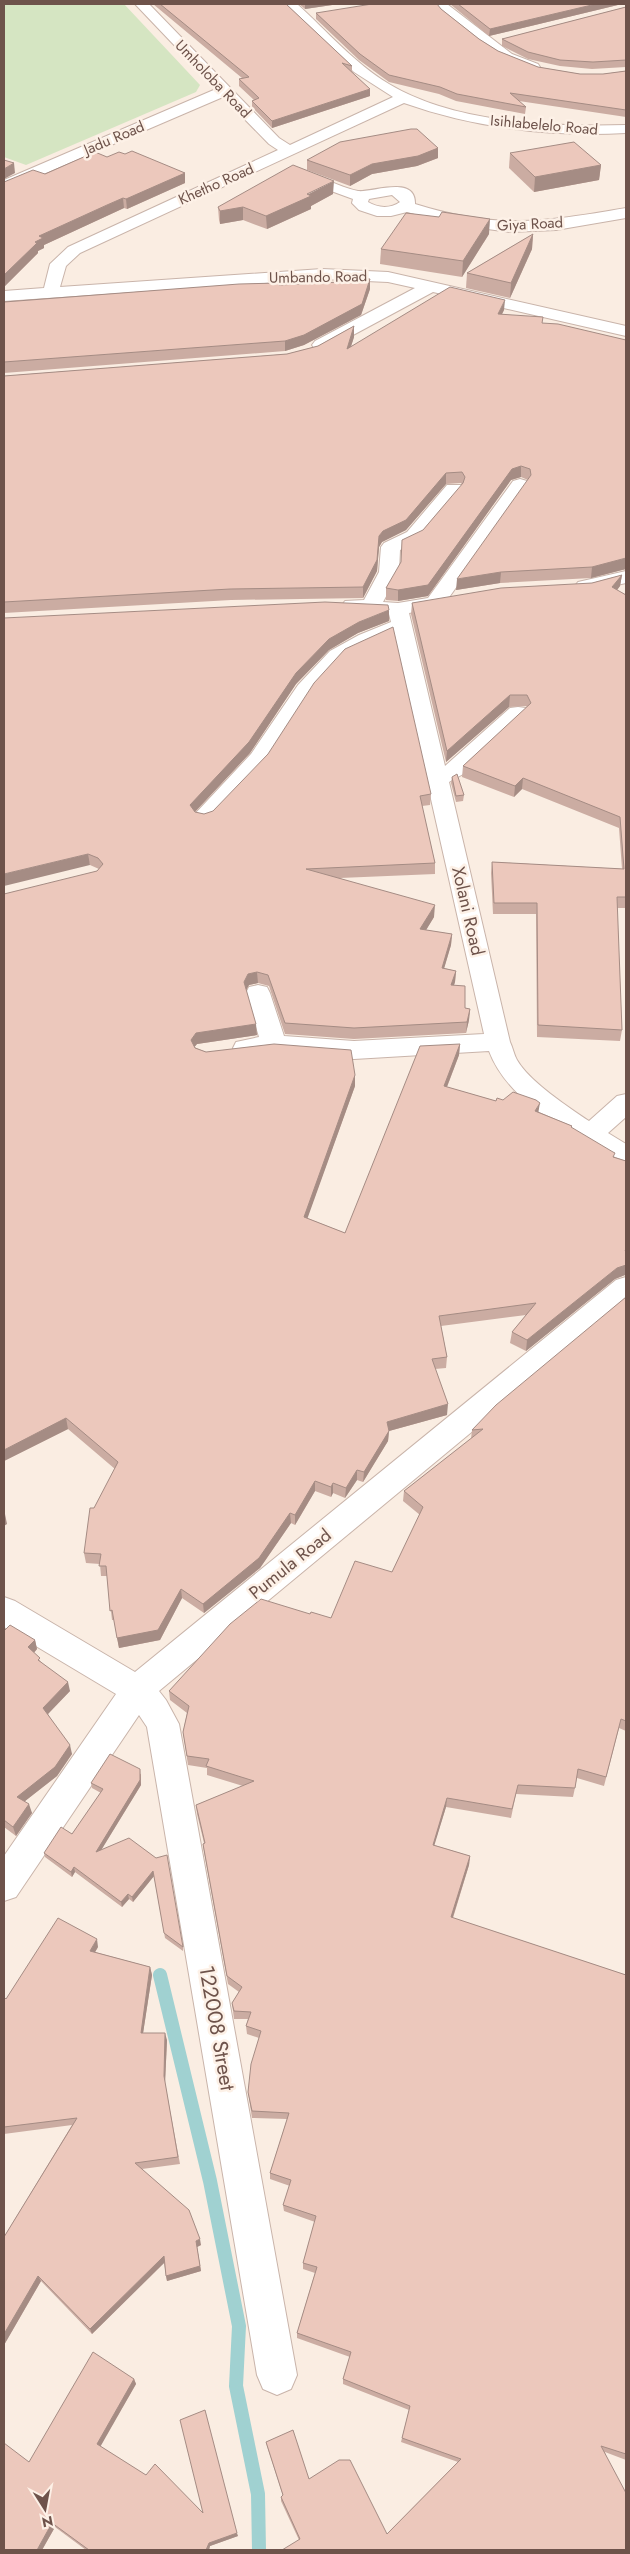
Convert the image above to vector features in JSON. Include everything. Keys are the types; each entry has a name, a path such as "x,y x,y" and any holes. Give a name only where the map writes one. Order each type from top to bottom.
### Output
{"street":[{"name":"Umholoba Road","path":"142,4 274,142 288,150"},
{"name":"Isihlabelelo Road","path":"289,4 384,88 405,97 472,118 507,124 623,133"},
{"path":"439,4 507,57 543,68"},
{"path":"302,15 320,12"},
{"path":"487,43 505,39"},
{"name":"Jadu Road","path":"4,186 224,91"},
{"name":"Khetho Road","path":"51,292 58,264 74,250 405,97"},
{"name":"Giya Road","path":"267,161 331,187 362,196 382,190 398,193 407,199 405,206 462,222 511,228 546,226 626,213"},
{"name":"Umbando Road","path":"4,296 322,274 388,277 626,330"},
{"path":"303,353 432,286"},
{"path":"435,603 520,485"},
{"path":"371,606 389,572 392,547 414,536 454,489"},
{"path":"565,587 618,580 626,596"},
{"path":"204,816 259,759 305,689 337,655 400,617 435,603 470,597"},
{"path":"334,605 371,606 400,617"},
{"name":"Xolani Road","path":"400,617 498,1042 507,1066 528,1088 559,1114 626,1157"},
{"path":"437,779 457,768 518,713"},
{"path":"258,993 274,1044"},
{"path":"223,1050 274,1044 354,1050 498,1042"},
{"path":"590,1134 626,1103"},
{"name":"Pumula Road","path":"4,1885 137,1690 626,1288"},
{"name":"122008 Street","path":"4,1611 137,1690 155,1710 163,1724 168,1742 277,2375"}],"green space":[{"path":"4,4 124,4 200,85 196,92 26,165 4,157"}],"building":[{"path":"160,4 286,4 352,66 342,63 370,89 272,121 252,101 259,98 239,79 249,77"},
{"path":"372,4 437,4 479,39 498,51 538,67 580,74 626,71 626,110 510,93 526,107 457,94 440,87 389,75 360,54 316,13"},
{"path":"458,4 596,4 490,29"},
{"path":"626,7 626,60 593,62 560,60 528,52 502,39"},
{"path":"417,129 438,148 418,156 372,164 350,175 307,160 340,142"},
{"path":"574,142 601,165 535,177 510,153"},
{"path":"132,151 185,173 126,199 123,198 39,236 43,238 35,242 37,243 4,275 4,182 33,170 45,174 95,152 107,157 119,152 125,154"},
{"path":"4,160 14,163 4,169"},
{"path":"293,165 334,181 307,194 311,196 266,216 243,207 220,211 218,207"},
{"path":"442,212 490,219 463,261 381,249 406,213 439,217"},
{"path":"533,234 511,283 467,273"},
{"path":"341,277 370,279 362,304 304,335 285,341 4,362 4,302 239,284 278,283 279,285 340,282"},
{"path":"450,287 505,300 498,314 543,317 542,323 558,324 626,340 626,558 592,567 501,572 457,579 531,475 530,469 521,466 512,469 428,585 398,590 386,588 401,562 402,540 423,530 463,483 465,477 462,472 446,473 406,520 383,531 379,536 377,560 363,587 230,589 4,602 4,376 287,354 318,346 354,326 347,349"},
{"path":"622,575 612,587 626,595 626,897 617,897 622,1030 538,1025 537,903 494,903 492,862 624,869 620,817 523,778 515,786 463,766 531,703 527,695 510,695 447,751 412,603 501,588 592,583"},
{"path":"325,602 388,605 389,610 359,622 329,639 296,673 249,742 190,805 195,812 204,814 213,811 268,754 314,683 345,649 393,627 431,794 420,796 435,863 306,869 435,905 420,929 452,934 442,968 456,971 451,985 465,986 465,1008 470,1009 467,1022 354,1028 285,1023 268,975 257,972 248,974 244,982 256,1024 196,1033 191,1040 195,1048 206,1052 274,1044 351,1050 355,1075 304,1217 345,1233 420,1046 460,1044 444,1086 496,1101 497,1098 503,1100 513,1092 536,1100 540,1103 535,1111 572,1126 615,1153 613,1157 626,1161 626,1265 617,1268 527,1340 512,1332 536,1303 439,1316 447,1357 432,1359 448,1404 387,1422 389,1431 364,1472 357,1470 346,1488 333,1483 331,1487 315,1481 295,1515 290,1513 259,1558 203,1604 181,1589 158,1630 117,1638 112,1610 110,1611 106,1566 99,1566 101,1554 84,1553 90,1508 94,1508 118,1462 66,1418 4,1450 4,894 97,871 103,864 98,858 88,854 4,874 4,618"},
{"path":"457,774 464,795 456,796 452,777"},
{"path":"626,1297 626,1721 621,1719 606,1777 578,1769 575,1788 518,1785 512,1809 447,1798 433,1845 470,1856 451,1917 626,1975 626,2454 601,2446 626,2493 626,2550 282,2550 300,2539 281,2497 283,2495 266,2442 293,2430 309,2479 339,2460 350,2460 387,2534 461,2459 402,2438 410,2406 343,2379 351,2352 297,2333 317,2267 303,2263 316,2216 283,2205 291,2180 270,2173 289,2113 252,2111 248,2092 251,2064 261,2031 246,2026 251,2012 234,2011 232,2003 242,1987 227,1976 203,1844 205,1843 196,1805 254,1781 206,1766 209,1759 187,1756 183,1732 189,1706 169,1691 230,1624 261,1599 310,1614 311,1612 331,1618 355,1561 392,1572 423,1507 404,1491 483,1429 472,1430 496,1405"},
{"path":"10,1625 35,1640 28,1647 40,1658 38,1660 68,1682 43,1708 70,1745 55,1767 17,1797 29,1804 13,1827 4,1820 4,1629"},
{"path":"110,1754 140,1769 140,1780 96,1852 129,1838 156,1858 167,1855 183,1947 164,1933 153,1871 132,1897 128,1894 121,1902 74,1867 71,1872 44,1853 61,1827 72,1834 103,1789 91,1783"},
{"path":"58,1918 97,1939 90,1951 150,1967 141,2033 165,2033 164,2076 178,2157 135,2163 189,2210 200,2239 196,2241 200,2266 166,2276 164,2256 90,2329 38,2276 4,2334 4,2237 77,2118 4,2127 4,1997 6,1999"},
{"path":"93,2352 134,2379 97,2444 146,2475 155,2464 203,2513 180,2420 205,2410 237,2533 209,2543 206,2550 89,2550 52,2523 37,2550 4,2550 4,2443 29,2462"}],"waterway":[{"path":"160,1975 210,2181 239,2326 236,2386 258,2494 259,2550"}]}
